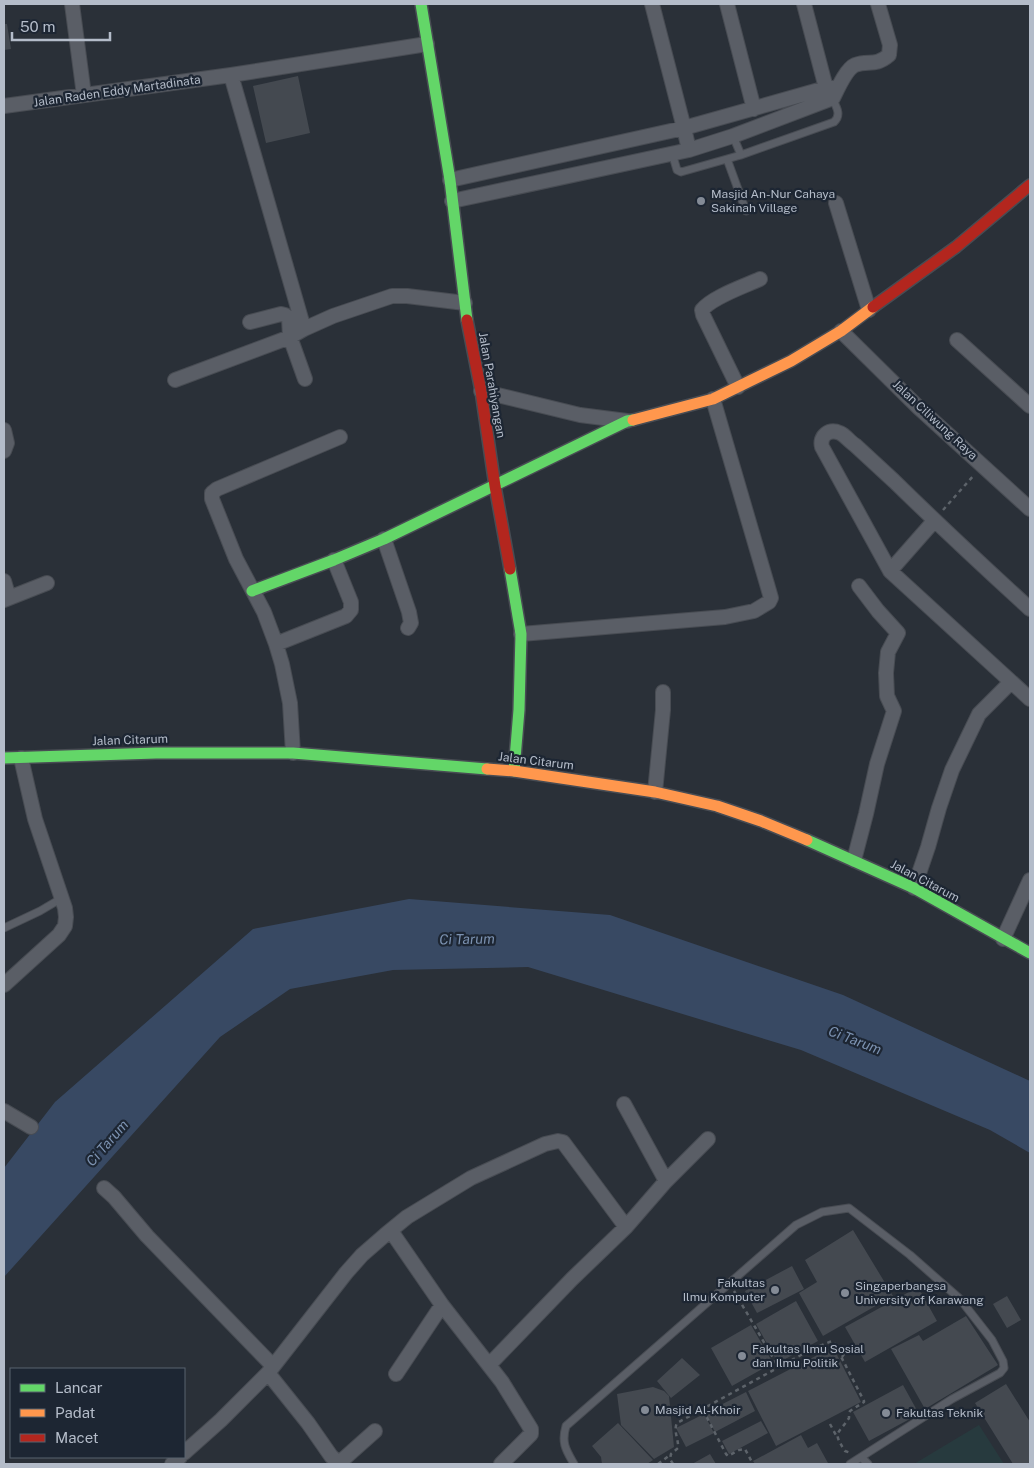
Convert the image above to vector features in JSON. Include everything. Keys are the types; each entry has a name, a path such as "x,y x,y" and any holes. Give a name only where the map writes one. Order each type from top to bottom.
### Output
{"street":[{"path":"72,4 84,95"},
{"name":"Jalan Parahiyangan","path":"421,4 450,180 464,303 481,391 495,486 521,634 519,710 514,771"},
{"path":"652,4 689,150"},
{"path":"726,4 754,109"},
{"path":"804,4 832,91"},
{"path":"452,201 689,150 733,136 832,91 845,74 855,65 881,62 889,55 890,45 878,4"},
{"name":"Jalan Raden Eddy Martadinata","path":"4,106 230,75 427,44"},
{"path":"230,75 304,329"},
{"path":"450,180 684,128 832,91"},
{"path":"252,591 384,539 627,421 670,412 713,399 792,361 841,331 956,247 1030,185"},
{"path":"836,203 869,310"},
{"path":"738,387 702,310 706,305 715,300 760,280"},
{"path":"175,380 290,336 333,316 392,296 464,303"},
{"path":"250,322 281,314 289,318 290,336 305,379"},
{"name":"Jalan Ciliwung Raya","path":"841,331 918,406 1030,509"},
{"path":"957,340 1030,406"},
{"path":"481,391 580,414 627,421"},
{"path":"521,634 725,617 754,611 769,602 771,598 768,584 713,399"},
{"path":"4,430 7,443 4,451"},
{"path":"1030,609 841,433 827,432 823,436 822,447 890,571 1030,699"},
{"path":"293,753 290,703 276,644 264,612 236,559 212,499 212,493 217,489 340,437"},
{"path":"890,571 934,521"},
{"path":"384,539 411,619 408,628"},
{"path":"276,644 346,616 351,610 351,602 334,560"},
{"path":"4,581 7,599 47,584"},
{"path":"854,860 877,764 894,711 887,696 886,673 888,652 898,633 859,586"},
{"path":"914,888 952,770 979,714 1011,682"},
{"path":"655,792 664,692"},
{"name":"Jalan Citarum","path":"4,758 156,752 293,753 514,771 655,792 717,806 761,821 854,860 914,888 1030,953"},
{"path":"4,985 59,935 65,926 66,918 62,898 35,819 20,758"},
{"path":"1003,939 1030,880"},
{"path":"624,1104 666,1181"},
{"path":"4,1111 31,1127"},
{"path":"489,1365 572,1278 626,1227 666,1181 708,1139"},
{"path":"185,1453 221,1420 270,1370 362,1255 407,1217 471,1178 545,1144 558,1141 563,1142 626,1227"},
{"path":"104,1188 138,1223 147,1236 270,1370 331,1456 339,1464 375,1430"},
{"path":"391,1231 442,1305 502,1382 531,1429 530,1434 501,1464"},
{"path":"396,1374 442,1305"}],"lane":[{"path":"672,154 677,170 681,172 741,156 834,122 839,113 832,91"},
{"path":"733,136 741,156"},
{"path":"727,159 746,212"},
{"path":"4,928 62,898"},
{"path":"574,1464 564,1446 563,1435 566,1426 796,1225 822,1212 849,1208 910,1255 960,1299 992,1340 1003,1361 1004,1368 1000,1373 952,1399 850,1464"},
{"path":"862,1458 868,1464"}],"path":[{"path":"934,521 983,465"},
{"path":"730,1283 779,1368"},
{"path":"658,1464 678,1448 679,1443 675,1426 677,1423 819,1345 832,1341 864,1401 848,1413 849,1418 838,1431 837,1438"},
{"path":"842,1358 844,1354 854,1347"},
{"path":"703,1409 726,1454 728,1456 745,1449 753,1464"},
{"path":"830,1424 845,1451 854,1454"},
{"path":"671,1454 670,1459 673,1464"}],"green space":[{"path":"979,1425 1004,1464 914,1464"}],"water":[{"name":"Ci Tarum","path":"409,899 610,915 843,995 1030,1081 1030,1153 990,1130 801,1050 528,967 393,970 290,989 220,1037 4,1277 4,1168 55,1102 253,929"}],"building":[{"path":"4,24 7,24 11,49 4,50"},
{"path":"298,76 310,133 266,143 253,86"},
{"path":"853,1230 893,1296 823,1336 799,1293 817,1282 805,1260"},
{"name":"Fakultas Ilmu Komputer","path":"792,1266 804,1289 757,1313 745,1291"},
{"path":"918,1287 937,1321 865,1362 845,1327"},
{"path":"1007,1296 1021,1320 1007,1328 993,1304"},
{"path":"796,1301 818,1341 778,1363 756,1324"},
{"path":"966,1316 998,1365 925,1409 891,1349 919,1335 923,1341"},
{"name":"Fakultas Ilmu Sosial dan Ilmu Politik","path":"751,1325 773,1363 732,1386 711,1348"},
{"path":"833,1347 861,1402 776,1446 748,1391"},
{"path":"682,1358 700,1375 671,1398 657,1381"},
{"path":"1006,1384 1030,1422 1030,1464 1013,1464 975,1403"},
{"name":"Fakultas Teknik","path":"903,1385 919,1414 869,1441 853,1412"},
{"name":"Masjid Al-Khoir","path":"653,1387 664,1391 669,1396 674,1447 654,1459 621,1425 617,1394"},
{"path":"746,1392 755,1411 715,1432 705,1413"},
{"path":"704,1414 714,1433 686,1447 676,1428"},
{"path":"761,1421 768,1433 729,1454 722,1441"},
{"path":"618,1423 653,1460 647,1464 602,1464 601,1457 592,1446"},
{"path":"801,1435 808,1448 817,1443 828,1463 755,1464 753,1461"},
{"path":"710,1454 716,1464 692,1464"}],"traffic: fast":[{"path":"421,4 450,180 467,320"},
{"path":"252,591 384,539 627,421 633,420"},
{"path":"510,569 521,634 519,710 514,771"},
{"path":"4,758 156,753 293,753 487,769"},
{"path":"807,840 914,888 1030,953"}],"traffic: slow":[{"path":"633,420 713,399 791,361 841,331 873,307"},
{"path":"487,769 514,771 655,792 717,806 761,821 807,840"}],"traffic: jam":[{"path":"873,307 956,247 1030,185"},
{"path":"467,320 481,391 510,569"}],"place":[{"name":"Masjid An-Nur Cahaya Sakinah Village","path":"701,201"},
{"name":"Fakultas Ilmu Komputer","path":"775,1290"},
{"name":"Singaperbangsa University of Karawang","path":"845,1293"},
{"name":"Fakultas Ilmu Sosial dan Ilmu Politik","path":"742,1356"},
{"name":"Masjid Al-Khoir","path":"645,1410"},
{"name":"Fakultas Teknik","path":"886,1413"}]}
